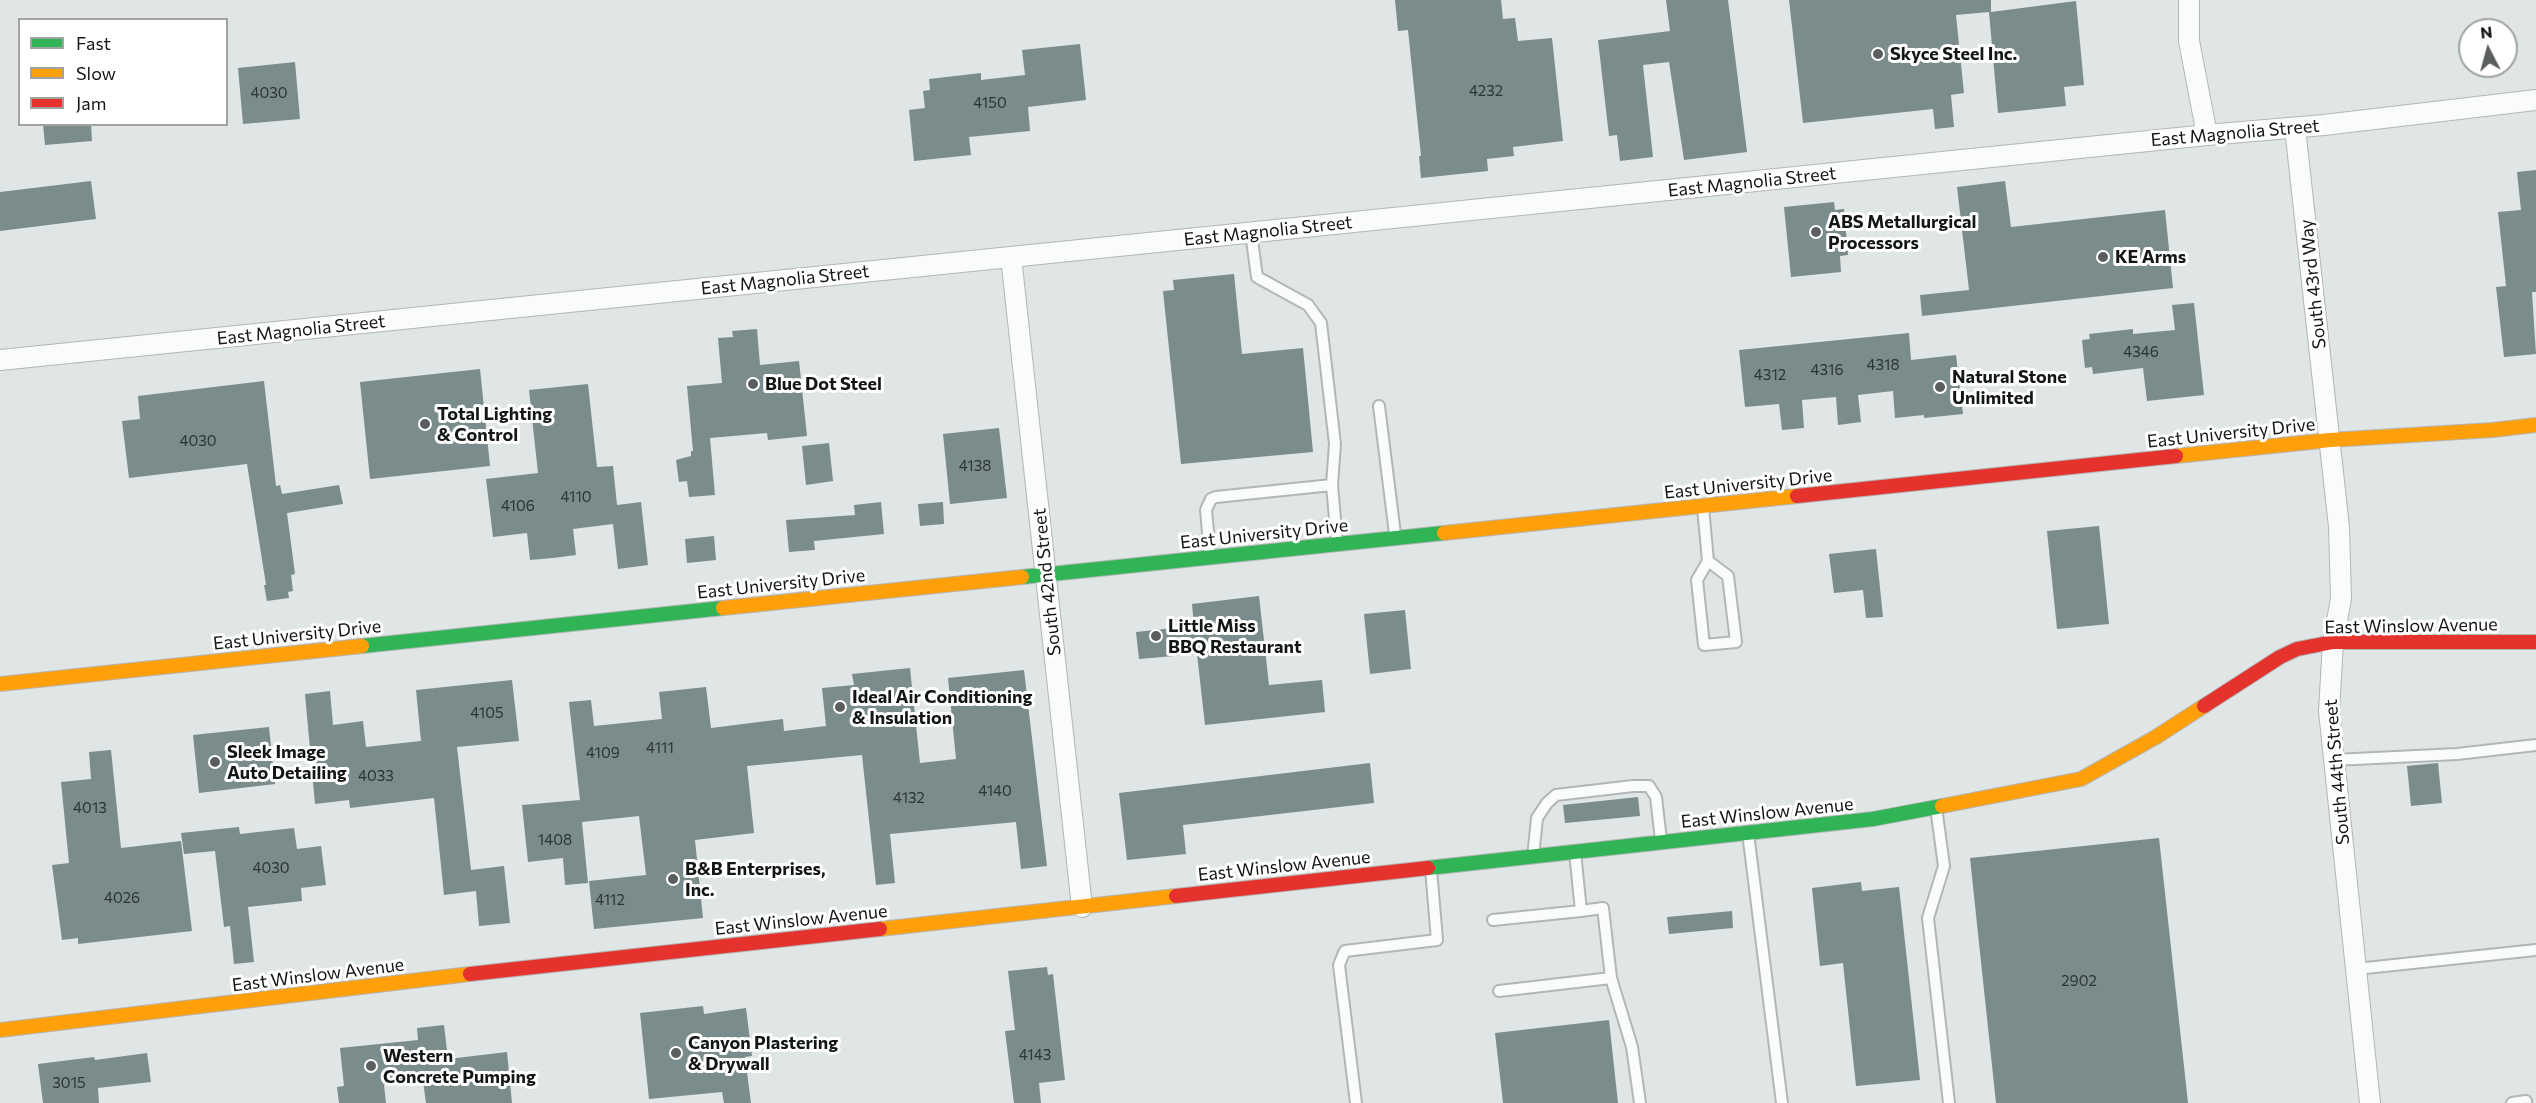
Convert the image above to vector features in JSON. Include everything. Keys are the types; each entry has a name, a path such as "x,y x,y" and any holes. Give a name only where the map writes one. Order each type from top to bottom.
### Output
{"street":[{"path":"2189,0 2189,41 2207,135"},
{"name":"East Magnolia Street","path":"0,360 2207,135 2295,128 2536,100"},
{"name":"South 43rd Way","path":"2295,128 2330,440"},
{"name":"South 42nd Street","path":"1011,257 1082,907"},
{"name":"East University Drive","path":"0,684 2330,440 2535,426"},
{"name":"South 44th Street","path":"2330,440 2339,527 2341,598 2333,642 2329,711 2370,1103"},
{"name":"East Winslow Avenue","path":"0,1030 454,976 1873,819 2081,779 2156,737 2280,657 2297,649 2333,642 2536,642"}],"lane":[{"path":"1251,233 1257,277 1308,305 1321,323 1335,444 1332,485 1338,544"},
{"path":"1379,406 1396,538"},
{"path":"1210,557 1206,510 1211,499 1332,485"},
{"path":"1703,507 1708,561 1697,580 1704,645 1736,642 1728,576 1708,561"},
{"path":"2334,760 2457,754 2536,745"},
{"path":"1533,857 1537,818 1547,803 1556,795 1633,786 1649,786 1656,797 1661,843"},
{"path":"1936,807 1944,866 1928,918 1949,1103"},
{"path":"1748,833 1782,1103"},
{"path":"1575,852 1581,911"},
{"path":"1356,1103 1339,966 1345,951 1437,940 1431,868"},
{"path":"1493,920 1603,908 1611,978 1632,1047 1640,1103"},
{"path":"2356,969 2536,950"},
{"path":"1499,991 1611,978"},
{"path":"2512,1103 2526,1101"}],"building":[{"path":"1395,0 1501,0 1503,19 1515,18 1518,41 1552,38 1563,141 1513,147 1514,156 1487,159 1488,171 1421,178 1419,156 1421,156 1408,30 1398,31"},
{"path":"1666,0 1728,0 1747,152 1684,160 1669,62 1643,65 1653,157 1620,161 1617,135 1609,136 1598,40 1670,31"},
{"name":"Skyce Steel Inc.","path":"1789,0 1991,0 1991,12 2076,1 2084,85 2064,87 2066,106 1998,113 1989,12 1956,15 1964,93 1951,95 1954,127 1935,129 1933,109 1803,123"},
{"path":"1080,44 1086,100 1028,107 1030,131 969,137 971,155 914,161 909,110 925,108 923,91 930,90 929,79 981,73 981,80 1025,75 1022,50"},
{"path":"295,62 300,119 243,124 238,68"},
{"path":"43,126 91,126 92,141 45,145"},
{"path":"2536,170 2536,292 2532,292 2536,354 2504,357 2496,287 2506,286 2498,212 2521,210 2517,172"},
{"path":"91,181 96,219 0,231 0,192"},
{"path":"2005,181 2011,227 2165,210 2173,288 1922,316 1920,295 1969,290 1957,187"},
{"name":"ABS Metallurgical Processors","path":"1834,202 1835,210 1844,209 1848,255 1840,256 1841,272 1791,277 1784,207"},
{"path":"1234,274 1242,354 1303,348 1313,452 1181,464 1163,291 1174,290 1173,280"},
{"path":"2194,303 2204,395 2147,401 2143,368 2093,374 2092,367 2085,368 2082,340 2090,339 2089,334 2133,329 2133,334 2175,330 2172,305"},
{"name":"Blue Dot Steel","path":"757,329 760,365 799,361 807,436 768,440 767,433 710,438 715,495 689,497 687,481 679,482 676,460 691,456 691,451 693,451 687,386 722,383 718,338 733,337 732,331"},
{"path":"1909,333 1911,360 1956,355 1963,414 1895,418 1893,391 1858,395 1861,422 1838,425 1836,397 1802,400 1804,428 1782,430 1779,404 1745,407 1739,350"},
{"name":"Total Lighting & Control","path":"480,369 490,466 370,479 360,382"},
{"path":"264,381 276,486 280,485 282,494 339,485 343,504 287,513 295,574 291,575 293,591 288,592 289,598 267,601 247,464 129,478 122,421 140,419 138,396"},
{"path":"588,384 597,467 613,466 617,505 641,502 648,565 618,569 613,524 573,529 576,555 553,558 530,560 527,533 493,537 486,479 538,473 529,390"},
{"path":"999,428 1007,498 950,504 943,434"},
{"path":"829,443 833,481 806,485 802,446"},
{"path":"881,502 884,534 814,541 815,550 789,552 786,520 855,515 854,505"},
{"path":"943,502 944,524 920,526 918,504"},
{"path":"2099,526 2109,624 2057,629 2047,531"},
{"path":"714,536 716,560 687,563 685,539"},
{"path":"1876,549 1883,617 1866,618 1863,590 1834,593 1829,554"},
{"path":"1259,596 1269,685 1322,680 1325,712 1205,725 1197,654 1139,659 1136,632 1194,626 1192,604"},
{"path":"1405,610 1411,669 1370,674 1364,614"},
{"path":"910,668 920,763 956,759 948,678 1024,670 1047,866 1021,869 1016,822 890,834 895,883 876,885 862,755 747,766 754,833 695,840 703,918 594,929 589,881 646,875 639,816 582,822 588,883 565,885 563,858 528,862 522,805 580,800 569,702 591,700 594,726 662,719 659,692 706,687 711,728 783,719 784,731 826,726 822,688 854,685 852,674"},
{"path":"512,680 519,741 457,747 471,870 504,866 510,923 479,926 476,891 444,895 434,798 350,808 349,800 315,804 305,694 330,691 333,725 363,721 366,747 421,741 416,690"},
{"path":"269,727 275,784 199,793 193,735"},
{"path":"111,750 121,848 181,841 192,931 78,944 78,938 62,940 52,865 69,863 61,782 91,779 89,752"},
{"path":"1370,763 1374,803 1183,825 1186,854 1127,860 1119,793"},
{"path":"2438,763 2442,803 2411,806 2407,766"},
{"path":"1638,797 1640,816 1565,823 1563,805"},
{"path":"239,827 240,834 294,828 297,849 321,846 326,885 301,888 302,901 248,907 254,962 234,964 230,926 224,927 215,851 184,854 181,833"},
{"path":"2159,838 2188,1103 1996,1103 1970,858"},
{"path":"1861,882 1862,891 1899,887 1920,1080 1856,1086 1843,963 1820,966 1812,888"},
{"path":"1732,911 1733,928 1669,934 1667,917"},
{"path":"1047,967 1048,975 1053,974 1065,1080 1039,1083 1041,1103 1014,1103 1005,1031 1015,1030 1008,971"},
{"name":"Canyon Plastering & Drywall","path":"703,1006 704,1014 746,1008 752,1056 745,1057 751,1103 724,1103 722,1092 649,1099 640,1013"},
{"path":"1609,1020 1618,1103 1503,1103 1495,1033"},
{"path":"444,1025 448,1059 507,1052 512,1103 426,1103 423,1081 384,1085 386,1103 339,1103 337,1087 344,1086 340,1048 418,1040 417,1028"},
{"path":"147,1053 151,1082 98,1088 99,1103 43,1103 38,1064"}],"traffic: fast":[{"path":"1022,577 1444,533"},
{"path":"362,646 723,608"},
{"path":"1428,868 1873,819 1942,806"}],"traffic: slow":[{"path":"2176,456 2330,440 2493,430 2536,425"},
{"path":"1444,533 1797,496"},
{"path":"723,608 1022,577"},
{"path":"0,684 362,646"},
{"path":"1942,806 2081,779 2156,737 2204,706"},
{"path":"880,929 1176,896"},
{"path":"0,1030 470,974"}],"traffic: jam":[{"path":"1797,496 2176,456"},
{"path":"2204,706 2280,657 2297,649 2333,642 2536,642"},
{"path":"1176,896 1428,868"},
{"path":"470,974 880,929"}],"place":[{"name":"Skyce Steel Inc.","path":"1878,54"},
{"name":"ABS Metallurgical Processors","path":"1816,232"},
{"name":"KE Arms","path":"2103,257"},
{"name":"Blue Dot Steel","path":"753,384"},
{"name":"Natural Stone Unlimited","path":"1940,387"},
{"name":"Total Lighting & Control","path":"425,424"},
{"name":"Little Miss BBQ Restaurant","path":"1156,636"},
{"name":"Ideal Air Conditioning & Insulation","path":"840,707"},
{"name":"Sleek Image Auto Detailing","path":"215,762"},
{"name":"B&B Enterprises, Inc.","path":"673,879"},
{"name":"Canyon Plastering & Drywall","path":"676,1053"},
{"name":"Western Concrete Pumping","path":"371,1066"}]}
